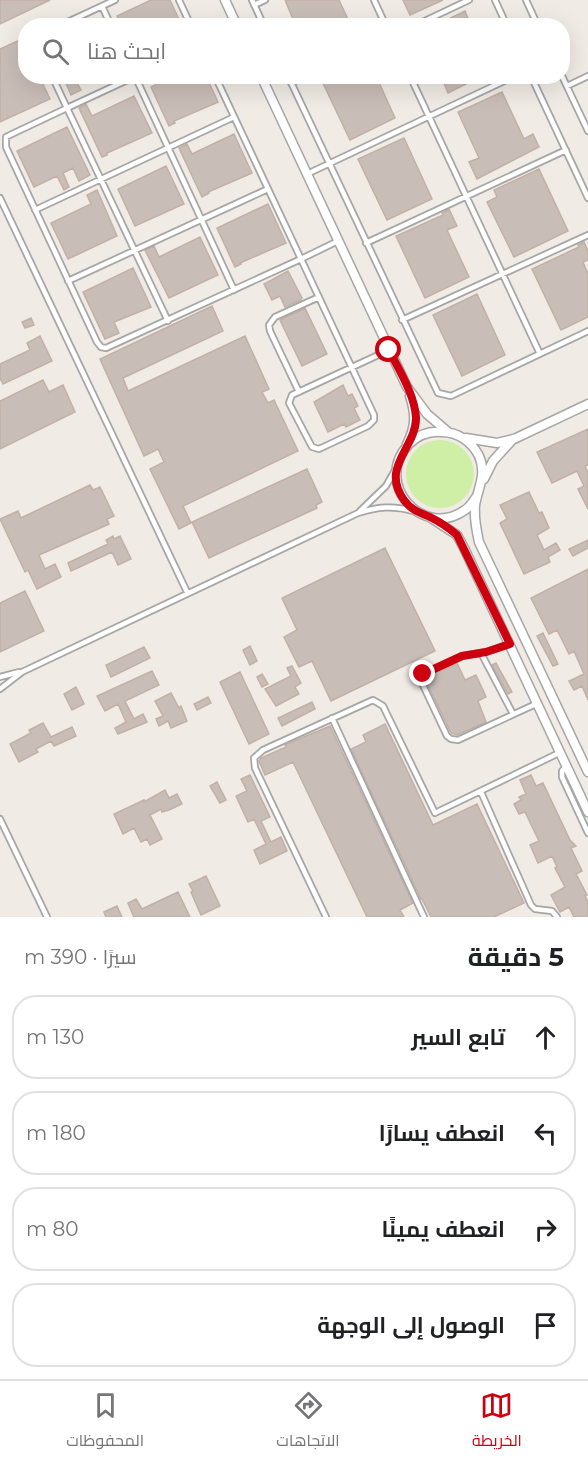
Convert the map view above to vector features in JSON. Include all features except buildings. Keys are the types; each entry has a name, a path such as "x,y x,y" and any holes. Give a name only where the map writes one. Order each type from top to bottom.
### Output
{"street":[{"path":"225,0 233,18"},
{"path":"265,84 407,387 416,418 414,431 396,468 397,485 404,500 416,512 431,518 457,535 588,812"},
{"path":"407,387 427,414 470,443 479,456 483,472 474,524 479,542 588,772"},
{"path":"404,450 424,434 436,431 497,443 514,439 588,404"},
{"path":"431,518 449,517 465,510 479,492 493,461 514,439"}],"lane":[{"path":"76,18 115,0"},
{"path":"179,0 187,18"},
{"path":"260,18 253,3 265,0"},
{"path":"374,0 382,18"},
{"path":"431,18 469,0"},
{"path":"495,0 503,18"},
{"path":"526,0 534,18"},
{"path":"102,6 107,18"},
{"path":"588,76 567,86 588,130"},
{"path":"56,84 168,321"},
{"path":"120,84 6,137 6,147 101,347 110,348 338,241"},
{"path":"139,84 234,290"},
{"path":"219,84 352,367 374,415 374,420 368,426 319,449 309,445 289,403 292,395 299,392 352,367 389,350"},
{"path":"291,84 438,393 451,396 588,331"},
{"path":"414,84 540,354"},
{"path":"307,174 498,84"},
{"path":"535,84 588,198"},
{"path":"35,210 234,117"},
{"path":"366,243 566,150"},
{"path":"68,281 268,189"},
{"path":"0,198 187,592"},
{"path":"402,320 588,235"},
{"path":"299,392 269,325 275,317 319,297"},
{"path":"358,513 386,486 396,468"},
{"path":"0,677 22,672 358,513 375,507 395,506 416,512"},
{"path":"510,644 462,656 425,672 421,676 421,681 447,736 451,739 458,740 538,703"},
{"path":"481,653 513,714"},
{"path":"0,690 22,672"},
{"path":"326,917 255,768 254,758 262,750 373,700 382,706 435,813 561,752"},
{"path":"332,718 424,917"},
{"path":"567,765 562,771 562,777 588,833"},
{"path":"482,792 531,905 535,909 552,911 557,917"},
{"path":"0,819 46,917"}],"green space":[{"path":"440,440 453,443 464,450 471,461 474,474 471,487 464,498 453,505 440,508 427,505 416,498 409,487 406,474 409,461 416,450 427,443"}],"route":[{"path":"389,350 407,387 416,418 414,431 396,468 397,485 404,500 416,512 446,526 457,535 510,644 486,652 465,654 423,674"}]}
